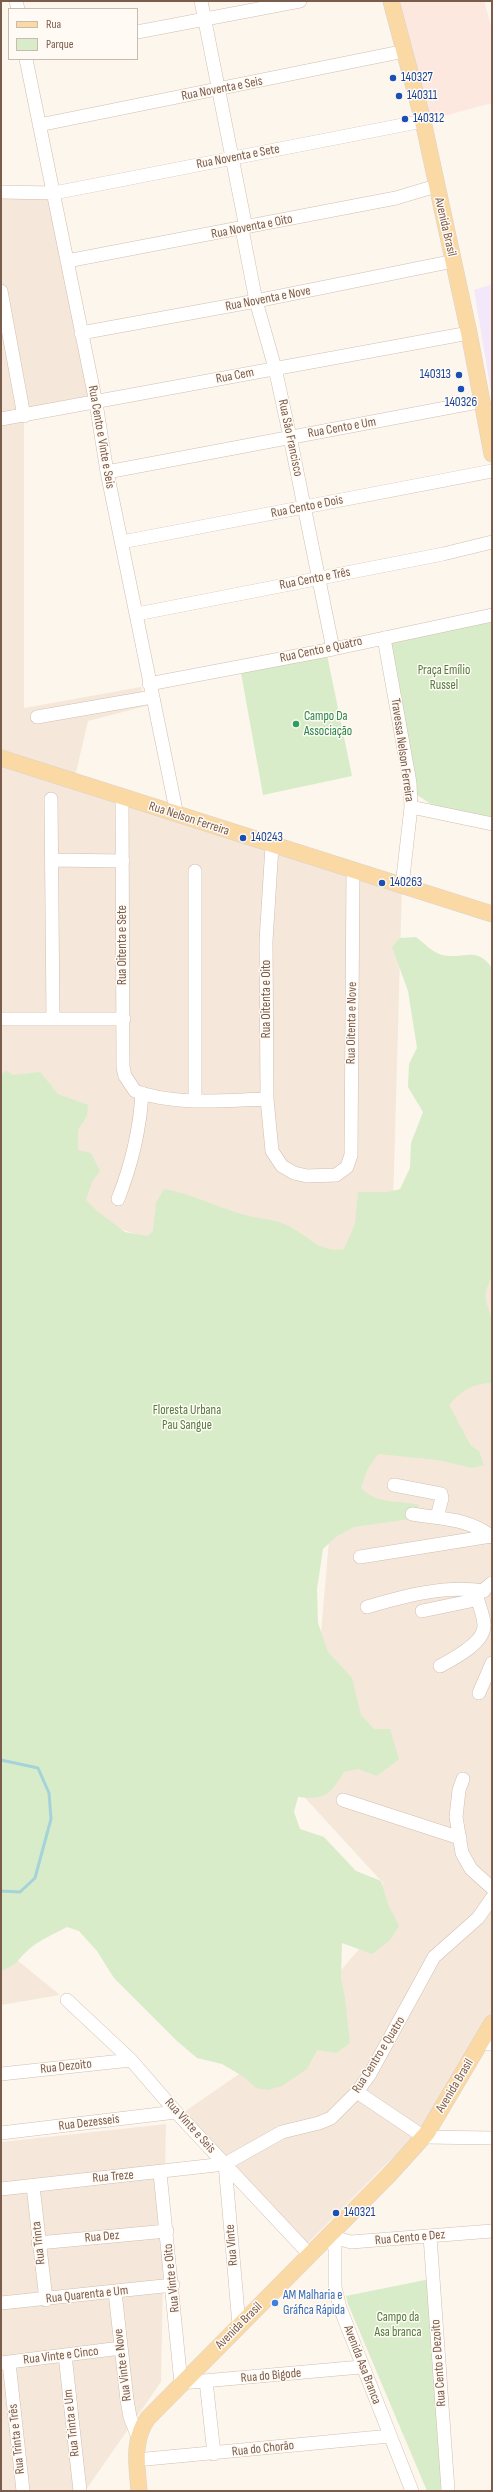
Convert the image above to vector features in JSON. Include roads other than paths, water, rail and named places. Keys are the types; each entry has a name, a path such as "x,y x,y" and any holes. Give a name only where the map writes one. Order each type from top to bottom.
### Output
{"main road":[{"name":"Avenida Brasil","path":"391,1 423,121 469,333 492,454"},
{"name":"Rua Nelson Ferreira","path":"1,758 272,846 492,914"},
{"name":"Avenida Brasil","path":"139,2491 136,2460 138,2437 148,2418 424,2137 486,2044 492,2023"}],"street":[{"name":"Rua São Francisco","path":"201,1 232,158 256,301 275,368 333,649"},
{"path":"138,32 300,1"},
{"name":"Rua Noventa e Seis","path":"39,125 405,52"},
{"name":"Rua Cento e Vinte e Seis","path":"26,60 96,403 106,472 137,614 149,684 177,815"},
{"name":"Rua Noventa e Sete","path":"1,192 54,193 423,121"},
{"name":"Rua Noventa e Oito","path":"67,261 396,198 436,186"},
{"name":"Rua Noventa e Nove","path":"81,333 256,301 454,261"},
{"path":"1,291 14,369 24,416"},
{"name":"Rua Cem","path":"1,419 96,403 275,368 469,333"},
{"path":"1,369 14,369"},
{"name":"Rua Cento e Um","path":"106,472 483,401"},
{"name":"Rua Cento e Dois","path":"122,542 492,471"},
{"name":"Rua Cento e Três","path":"137,614 443,554 492,542"},
{"name":"Rua Cento e Quatro","path":"149,684 333,649 492,615"},
{"name":"Travessa Nelson Ferreira","path":"384,638 410,783 411,807 402,886"},
{"path":"37,717 152,697"},
{"name":"Rua Oitenta e Sete","path":"122,797 123,1067 125,1076 139,1092"},
{"path":"51,799 53,1019"},
{"path":"411,807 492,824"},
{"name":"Rua Oitenta e Oito","path":"272,846 266,940 267,1100 272,1151"},
{"path":"52,860 123,861"},
{"name":"Rua Oitenta e Nove","path":"272,1151 282,1166 294,1173 307,1176 336,1175 347,1167 351,1155 353,870"},
{"path":"195,871 195,1100"},
{"path":"1,1019 124,1019"},
{"path":"118,1199 130,1165 140,1118 139,1092 195,1100 267,1100"},
{"path":"394,1485 441,1494 442,1498 437,1517"},
{"path":"412,1514 437,1517 474,1525 492,1536"},
{"path":"360,1557 492,1536"},
{"path":"367,1607 401,1598 455,1588 484,1590"},
{"path":"422,1611 466,1602 484,1590"},
{"path":"440,1666 467,1650 483,1631 484,1590"},
{"path":"479,1693 492,1663"},
{"path":"463,1780 456,1806 460,1838 465,1861 492,1888"},
{"path":"343,1800 460,1838"},
{"name":"Rua Centro e Quatro","path":"225,2164 282,2132 319,2124 331,2118 357,2092 416,1994 427,1967 434,1957 478,1918 492,1898"},
{"name":"Rua Vinte e Seis","path":"68,2000 131,2060 176,2112 310,2254"},
{"name":"Rua Dezoito","path":"1,2074 131,2060"},
{"path":"357,2092 424,2137 492,2138"},
{"name":"Rua Dezesseis","path":"1,2133 176,2112"},
{"name":"Rua Treze","path":"1,2189 160,2173 225,2164"},
{"name":"Rua Vinte","path":"225,2164 239,2325"},
{"name":"Rua Vinte e Oito","path":"160,2173 173,2285 181,2384"},
{"name":"Rua Trinta","path":"34,2186 38,2243 46,2300"},
{"name":"Rua Dez","path":"38,2243 167,2231"},
{"name":"Rua Cento e Dez","path":"329,2234 336,2238 351,2242 492,2231"},
{"name":"Avenida Asa Branca","path":"329,2234 335,2248 335,2287 340,2308 361,2367 412,2491"},
{"name":"Rua Cento e Dezoito","path":"430,2236 448,2490"},
{"name":"Rua Quarenta e Um","path":"1,2303 46,2300 173,2285"},
{"name":"Rua Vinte e Nove","path":"115,2292 120,2348 130,2417 138,2437"},
{"name":"Rua Vinte e Cinco","path":"5,2363 120,2348"},
{"name":"Rua Trinta e Um","path":"65,2355 80,2491"},
{"name":"Rua Trinta e Três","path":"5,2363 23,2491"},
{"name":"Rua do Bigode","path":"181,2384 361,2367"},
{"path":"206,2381 214,2454"},
{"name":"Rua do Chorão","path":"136,2460 214,2454 390,2436"}],"waterway":[{"path":"1,1760 38,1768 49,1793 51,1819 35,1878 20,1892 1,1891"}],"place":[{"name":"140327","path":"393,78"},
{"name":"140311","path":"399,96"},
{"name":"140312","path":"405,119"},
{"name":"140313","path":"459,375"},
{"name":"140326","path":"461,389"},
{"name":"Campo Da Associação","path":"296,724"},
{"name":"140243","path":"243,838"},
{"name":"140263","path":"382,883"},
{"name":"140321","path":"336,2213"},
{"name":"AM Malharia e Gráfica Rápida","path":"275,2303"}],"park label":[{"name":"Praça Emílio Russel","path":"444,678"},
{"name":"Floresta Urbana Pau Sangue","path":"187,1418"},
{"name":"Campo da Asa branca","path":"398,2326"}]}
